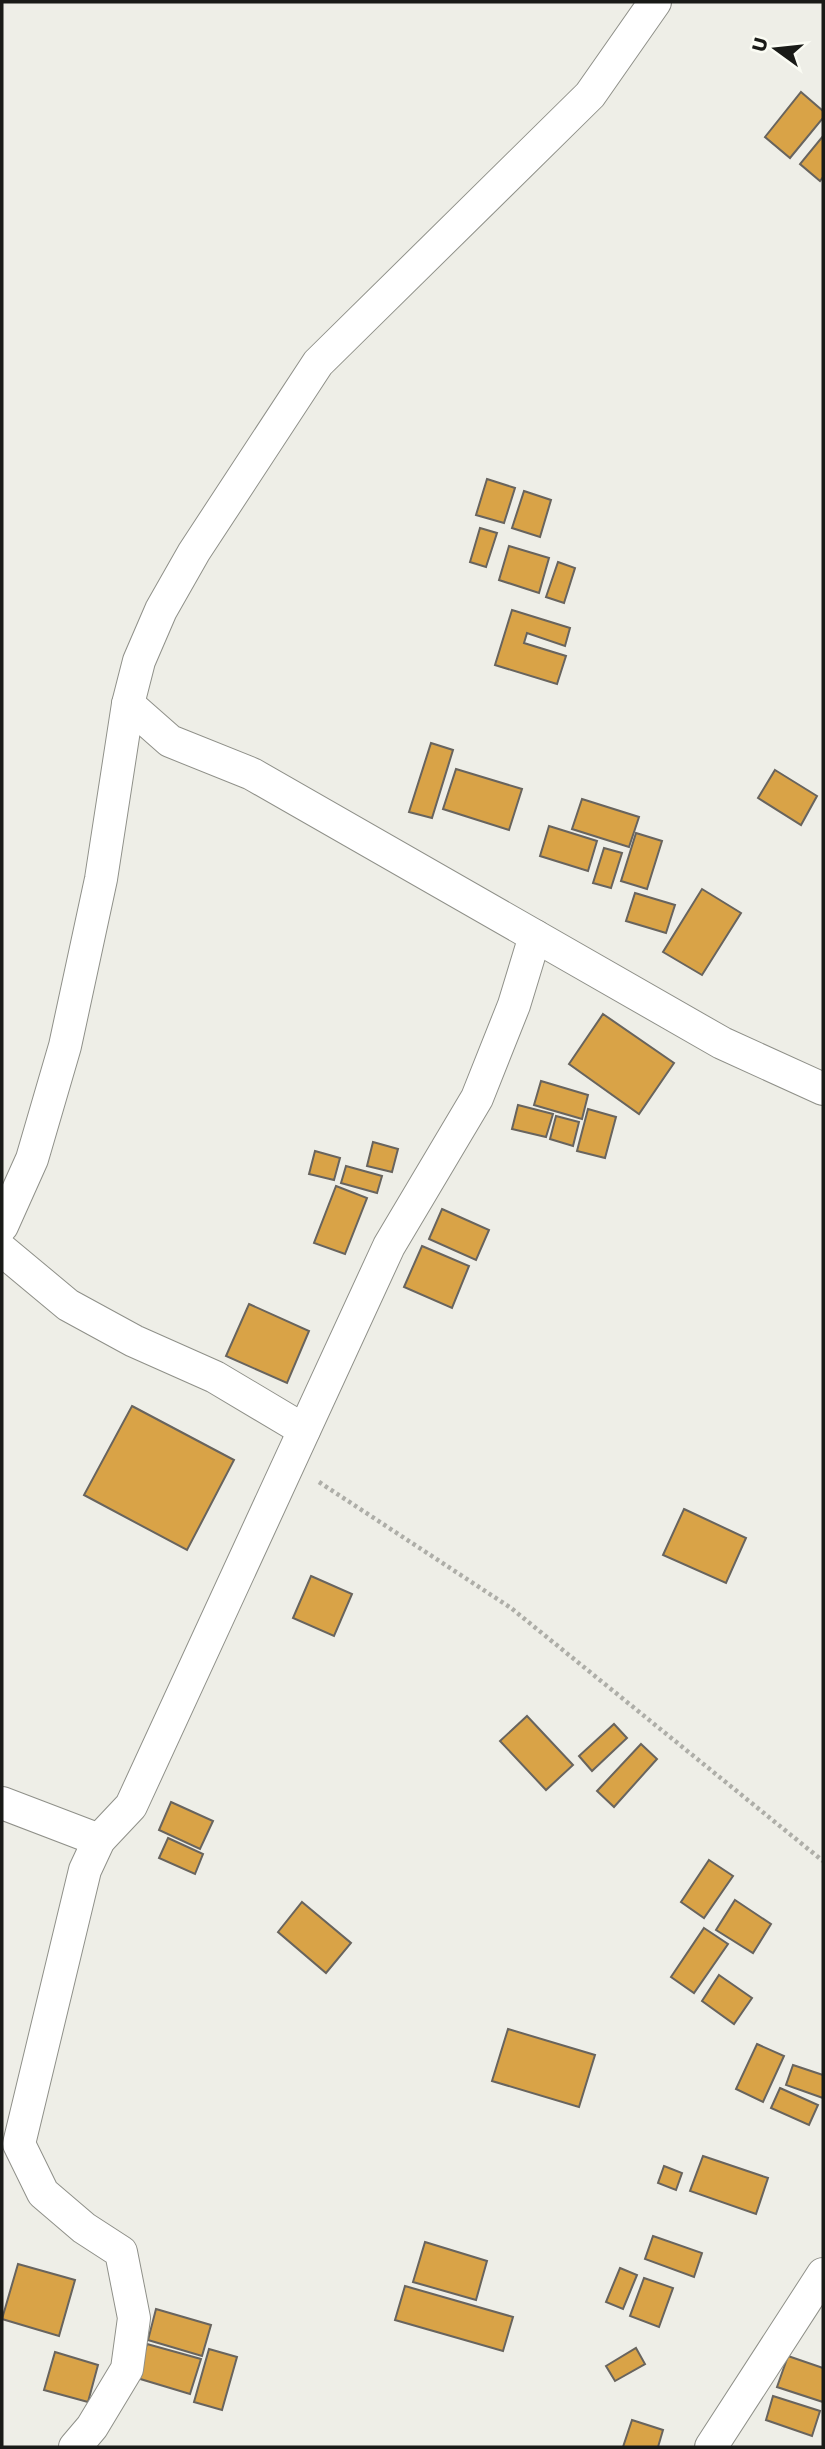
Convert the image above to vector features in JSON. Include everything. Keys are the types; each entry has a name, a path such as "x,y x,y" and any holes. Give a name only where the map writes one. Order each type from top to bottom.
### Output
{"street":[{"path":"2,1226 32,1159 65,1046 100,879 128,704 139,661 160,611 194,552 318,363 590,94 654,2"},
{"path":"128,704 170,741 252,774 722,1043 823,1089"},
{"path":"75,2447 92,2427 127,2369 134,2318 121,2252 84,2228 43,2193 19,2144 85,1870 99,1840 131,1806 389,1246 477,1098 514,1005 535,936"},
{"path":"2,1250 68,1305 134,1341 215,1377 304,1430"},
{"path":"2,1803 99,1840"},
{"path":"711,2447 823,2274"}],"path":[{"path":"289,1462 511,1608 823,1861"}],"building":[{"path":"801,92 823,111 823,118 790,158 765,137"},
{"path":"823,136 823,177 820,181 800,164"},
{"path":"487,479 515,488 504,523 476,515"},
{"path":"524,491 551,500 540,537 512,528"},
{"path":"480,528 497,533 486,567 470,562"},
{"path":"509,546 549,558 539,593 499,580"},
{"path":"558,562 575,568 564,603 546,597"},
{"path":"512,610 570,628 565,646 527,633 524,643 566,656 557,684 495,665"},
{"path":"431,743 453,750 432,818 409,812"},
{"path":"456,769 522,789 509,830 443,809"},
{"path":"775,770 817,796 801,825 758,798"},
{"path":"582,799 639,817 629,847 572,829"},
{"path":"549,826 597,841 588,871 540,856"},
{"path":"636,833 662,841 647,889 621,881"},
{"path":"604,848 622,853 611,888 593,883"},
{"path":"702,889 741,913 702,975 663,952"},
{"path":"635,893 675,905 666,933 626,921"},
{"path":"603,1014 674,1063 639,1114 569,1064"},
{"path":"541,1081 588,1095 582,1119 534,1105"},
{"path":"518,1105 553,1114 546,1137 512,1129"},
{"path":"588,1109 616,1117 605,1158 577,1151"},
{"path":"556,1116 579,1122 573,1146 550,1139"},
{"path":"373,1142 398,1149 392,1172 367,1166"},
{"path":"315,1151 340,1158 334,1180 309,1174"},
{"path":"346,1166 382,1176 377,1193 341,1183"},
{"path":"336,1186 367,1198 345,1254 314,1243"},
{"path":"442,1209 489,1230 476,1260 429,1239"},
{"path":"422,1246 469,1266 452,1308 404,1287"},
{"path":"249,1304 309,1331 287,1383 226,1356"},
{"path":"132,1406 234,1460 187,1550 84,1495"},
{"path":"684,1509 746,1538 726,1583 663,1555"},
{"path":"311,1576 352,1594 334,1636 293,1618"},
{"path":"527,1716 573,1765 546,1790 500,1741"},
{"path":"614,1724 627,1738 592,1771 579,1756"},
{"path":"641,1744 657,1759 614,1807 597,1791"},
{"path":"171,1802 213,1821 200,1849 159,1830"},
{"path":"168,1838 203,1854 195,1874 159,1858"},
{"path":"709,1860 733,1876 704,1918 681,1902"},
{"path":"735,1900 771,1924 753,1953 716,1930"},
{"path":"302,1902 351,1943 326,1973 278,1932"},
{"path":"704,1928 728,1944 694,1993 671,1977"},
{"path":"719,1975 752,1998 734,2024 702,2001"},
{"path":"508,2029 595,2055 579,2107 492,2081"},
{"path":"757,2044 784,2056 763,2102 736,2089"},
{"path":"793,2065 823,2075 823,2098 786,2085"},
{"path":"780,2088 818,2105 809,2125 771,2108"},
{"path":"703,2156 768,2178 756,2214 690,2191"},
{"path":"664,2166 682,2173 676,2190 658,2183"},
{"path":"653,2236 702,2253 694,2277 645,2259"},
{"path":"425,2242 487,2261 476,2300 413,2282"},
{"path":"18,2264 75,2280 59,2336 2,2319"},
{"path":"620,2268 637,2275 623,2309 606,2302"},
{"path":"644,2278 673,2288 659,2327 630,2316"},
{"path":"405,2286 513,2317 503,2351 395,2320"},
{"path":"156,2309 211,2325 202,2356 148,2340"},
{"path":"147,2344 201,2359 190,2394 137,2378"},
{"path":"636,2348 645,2364 615,2381 606,2366"},
{"path":"209,2349 237,2357 222,2410 194,2402"},
{"path":"55,2352 98,2365 88,2402 44,2390"},
{"path":"788,2356 823,2368 823,2402 777,2387"},
{"path":"773,2396 820,2411 812,2436 766,2420"},
{"path":"632,2420 663,2430 658,2447 623,2447"}]}
